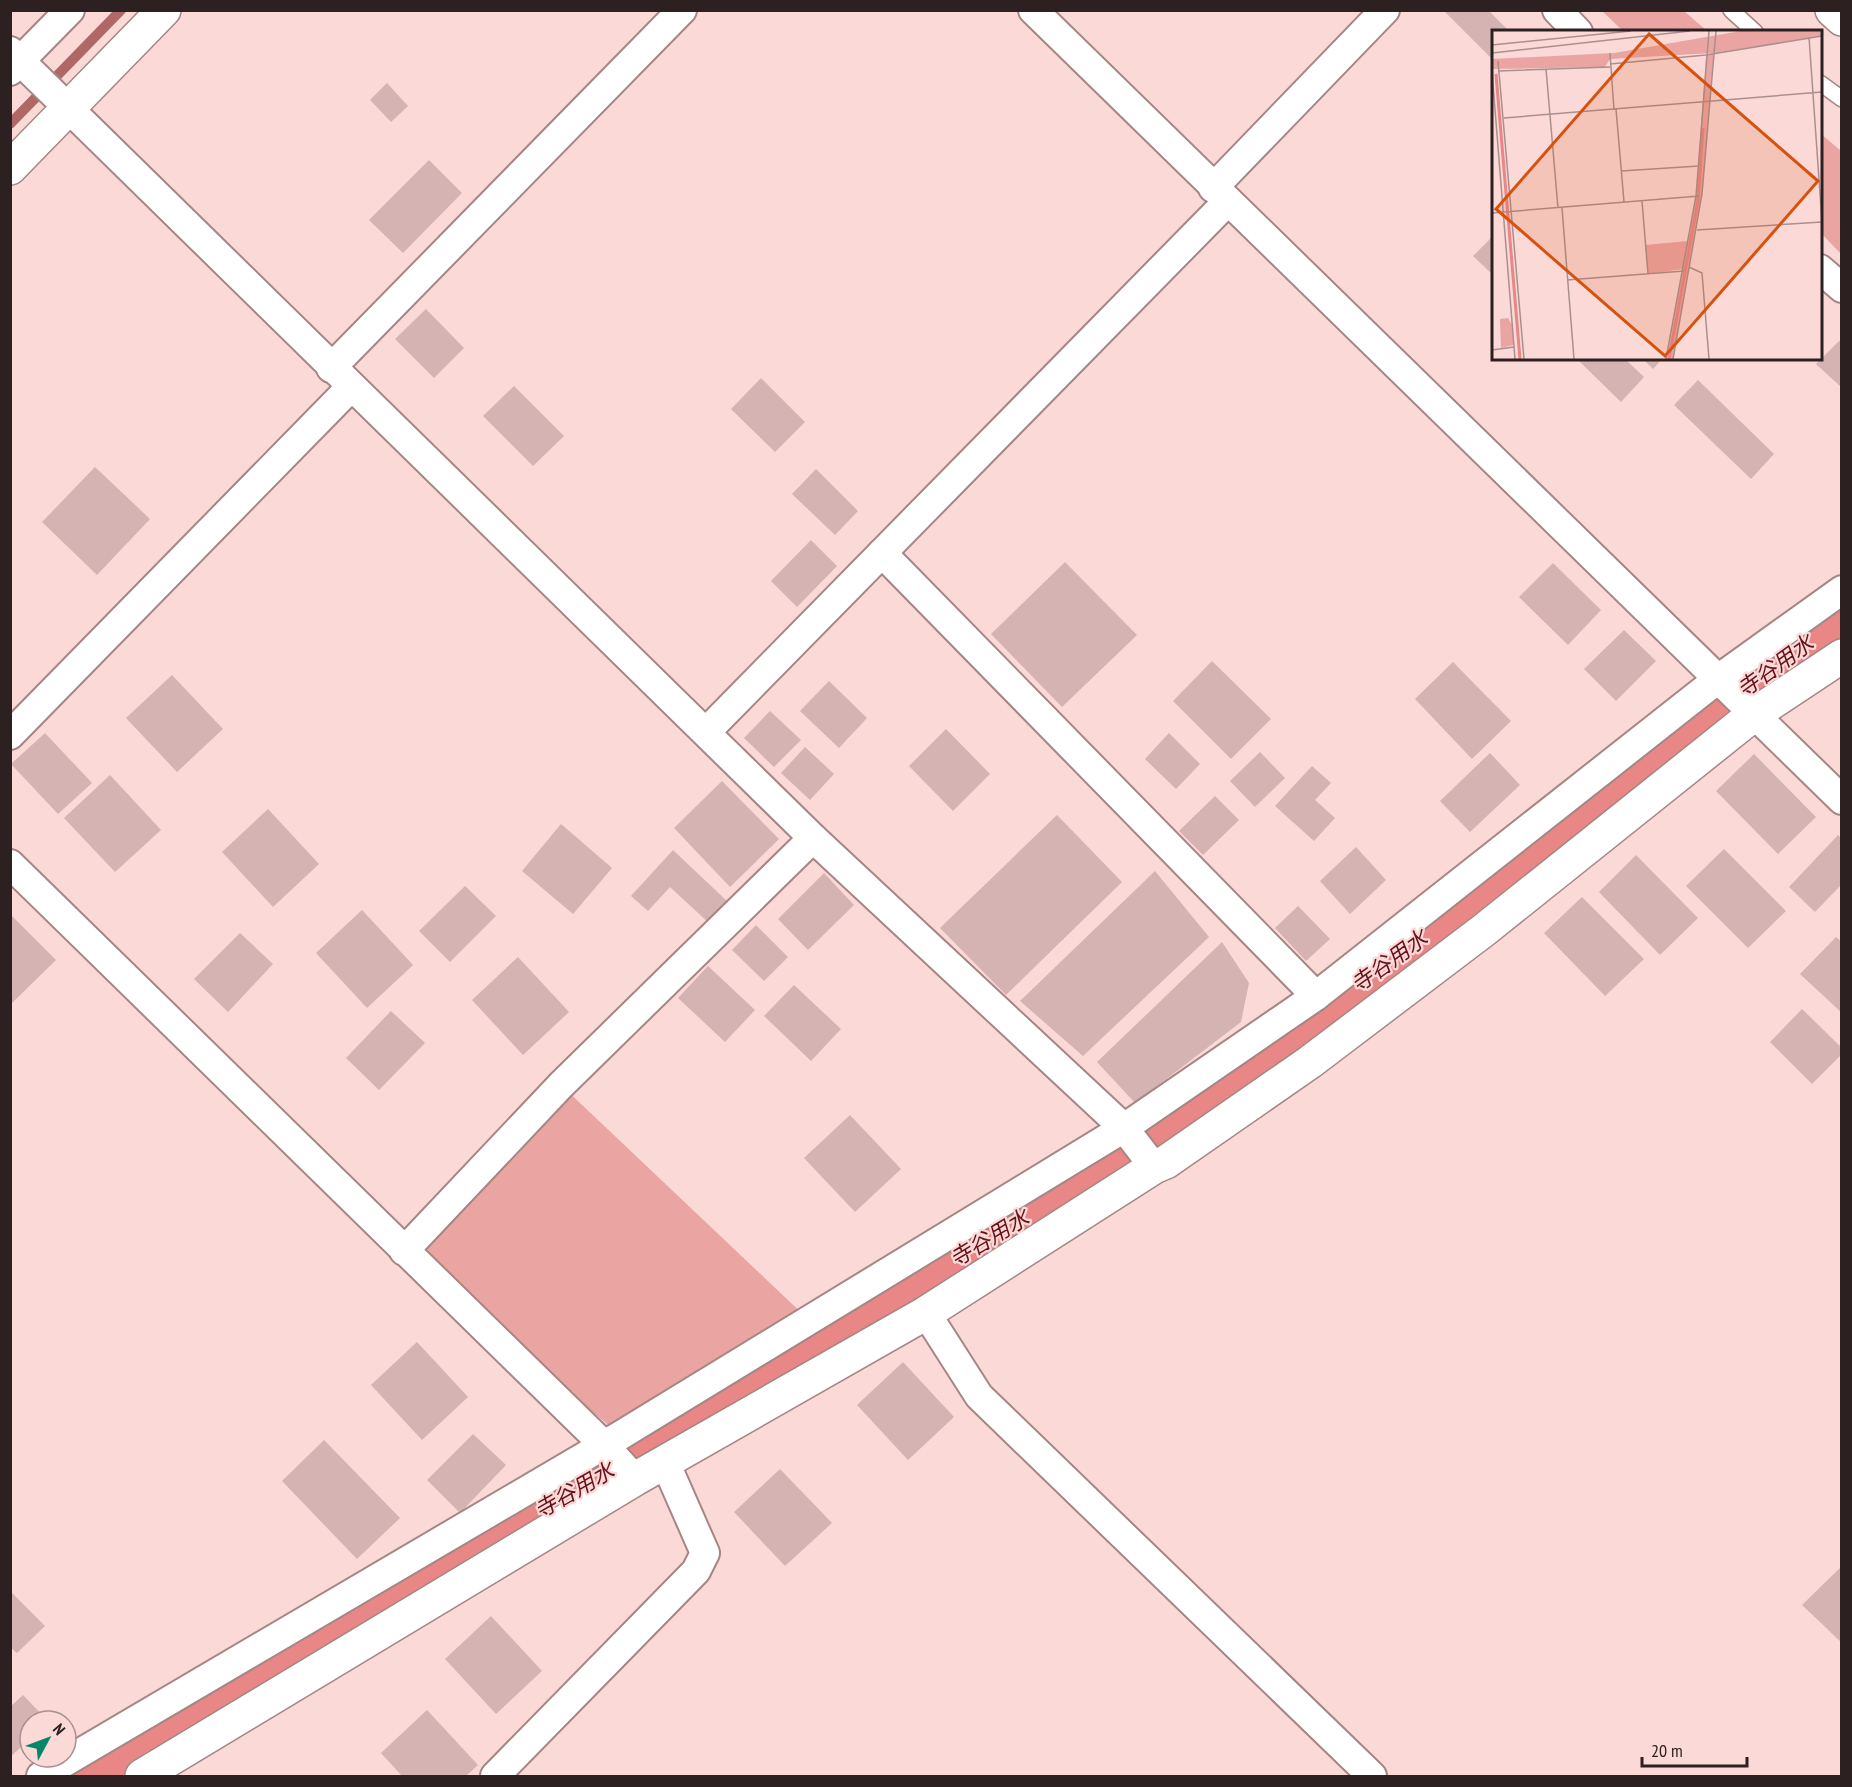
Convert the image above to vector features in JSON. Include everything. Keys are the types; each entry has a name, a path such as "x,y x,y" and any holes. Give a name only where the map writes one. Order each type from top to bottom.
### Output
{"main road":[{"path":"10,168 164,10"},
{"path":"1832,10 1842,19"},
{"path":"142,1776 634,1478 926,1313 1151,1163 1166,1162 1310,1062 1484,930 1752,714 1842,656"}],"street":[{"path":"70,10 14,61 68,108 813,838 1126,1132 1151,1163"},
{"path":"10,735 682,10"},
{"path":"1033,10 1842,800"},
{"path":"706,731 882,553 1220,195 1385,10"},
{"path":"1557,10 1576,30"},
{"path":"1822,270 1842,288"},
{"path":"882,553 1316,996"},
{"path":"40,1776 605,1446 1126,1132 1316,996 1720,680 1842,590"},
{"path":"404,1251 561,1086 813,838"},
{"path":"10,864 605,1446 634,1478"},
{"path":"926,1313 979,1396 1372,1776"},
{"path":"495,1776 696,1571 705,1553 665,1462"}],"lane":[{"path":"1731,10 1753,30"},
{"path":"1822,84 1842,99"}],"shaded area":[{"path":"1602,11 1684,11 1706,30 1622,30"},
{"path":"1822,135 1841,151 1841,254 1822,234"},
{"path":"1841,590 1841,656 1170,1160 142,1776 48,1776 60,1769 78,1769 78,1758 620,1435 404,1251 561,1085 809,1320 1124,1128"}],"building":[{"path":"1443,10 1488,10 1508,30 1492,30 1492,59"},
{"path":"387,83 408,106 391,122 370,100"},
{"path":"429,160 462,193 403,253 369,220"},
{"path":"1492,237 1492,274 1473,256"},
{"path":"426,309 464,348 434,378 395,339"},
{"path":"1839,341 1842,343 1842,388 1816,364"},
{"path":"1578,360 1626,360 1644,377 1621,402"},
{"path":"1644,360 1661,360 1653,369"},
{"path":"761,378 805,422 775,452 731,409"},
{"path":"1698,380 1774,454 1751,479 1674,405"},
{"path":"514,386 564,436 533,466 483,416"},
{"path":"95,467 150,519 97,575 42,522"},
{"path":"816,469 858,511 835,535 792,494"},
{"path":"811,540 837,566 797,607 771,581"},
{"path":"1065,562 1137,635 1062,707 991,634"},
{"path":"1553,563 1601,610 1568,645 1519,597"},
{"path":"1624,630 1656,661 1616,701 1584,669"},
{"path":"1212,661 1271,719 1231,759 1173,701"},
{"path":"1453,662 1511,721 1472,759 1415,699"},
{"path":"172,675 223,729 177,772 126,718"},
{"path":"829,681 867,718 839,748 800,711"},
{"path":"770,711 801,740 774,767 744,738"},
{"path":"946,729 990,774 953,811 909,766"},
{"path":"45,733 92,783 58,814 11,764"},
{"path":"1169,733 1200,764 1176,789 1145,759"},
{"path":"805,747 834,774 810,800 781,773"},
{"path":"1260,752 1285,778 1255,807 1230,781"},
{"path":"1490,753 1520,785 1470,832 1440,801"},
{"path":"1754,754 1816,817 1778,854 1716,791"},
{"path":"1312,766 1331,783 1315,800 1335,818 1314,841 1275,806"},
{"path":"110,775 161,830 115,872 64,818"},
{"path":"722,781 779,839 730,887 674,828"},
{"path":"1215,796 1239,820 1203,855 1179,831"},
{"path":"268,809 319,864 273,907 222,852"},
{"path":"1057,815 1122,882 1006,995 940,928"},
{"path":"561,824 612,868 573,914 522,871"},
{"path":"1838,835 1842,839 1842,884 1815,912 1789,887"},
{"path":"1356,847 1386,880 1350,914 1320,881"},
{"path":"1724,849 1786,911 1748,948 1686,886"},
{"path":"673,850 729,903 710,924 670,887 648,911 631,896"},
{"path":"1636,855 1698,918 1660,955 1599,892"},
{"path":"1155,871 1209,937 1083,1056 1020,1001"},
{"path":"824,873 854,905 808,950 778,919"},
{"path":"465,886 496,916 450,962 419,931"},
{"path":"1582,897 1644,959 1605,996 1544,933"},
{"path":"1298,906 1330,939 1306,961 1275,928"},
{"path":"362,910 413,965 367,1008 316,953"},
{"path":"10,914 56,960 10,1005"},
{"path":"756,925 788,957 764,981 732,950"},
{"path":"240,933 273,964 228,1012 194,979"},
{"path":"1836,937 1842,942 1842,1013 1800,974"},
{"path":"1222,942 1249,983 1241,1022 1135,1103 1097,1062"},
{"path":"518,957 569,1012 523,1055 472,1000"},
{"path":"708,966 755,1010 725,1042 678,998"},
{"path":"794,985 841,1029 811,1061 764,1016"},
{"path":"1802,1009 1842,1048 1842,1054 1812,1084 1770,1042"},
{"path":"391,1011 425,1043 379,1090 346,1058"},
{"path":"850,1115 901,1169 855,1212 804,1158"},
{"path":"417,1342 468,1397 422,1440 371,1385"},
{"path":"903,1362 954,1417 908,1460 857,1405"},
{"path":"473,1434 506,1465 460,1513 427,1480"},
{"path":"324,1440 400,1518 357,1559 282,1481"},
{"path":"780,1469 832,1523 785,1566 734,1512"},
{"path":"1842,1566 1842,1643 1802,1605"},
{"path":"12,1593 45,1626 17,1653 10,1647"},
{"path":"491,1616 542,1671 496,1714 445,1659"},
{"path":"23,1695 36,1709 18,1709 18,1750 10,1757 10,1707"},
{"path":"427,1710 478,1765 466,1776 402,1776 381,1753"}],"waterway":[{"path":"10,124 121,10"},
{"name":"寺谷用水","path":"83,1776 633,1456 1102,1169 1407,949 1756,679 1842,618"}]}
